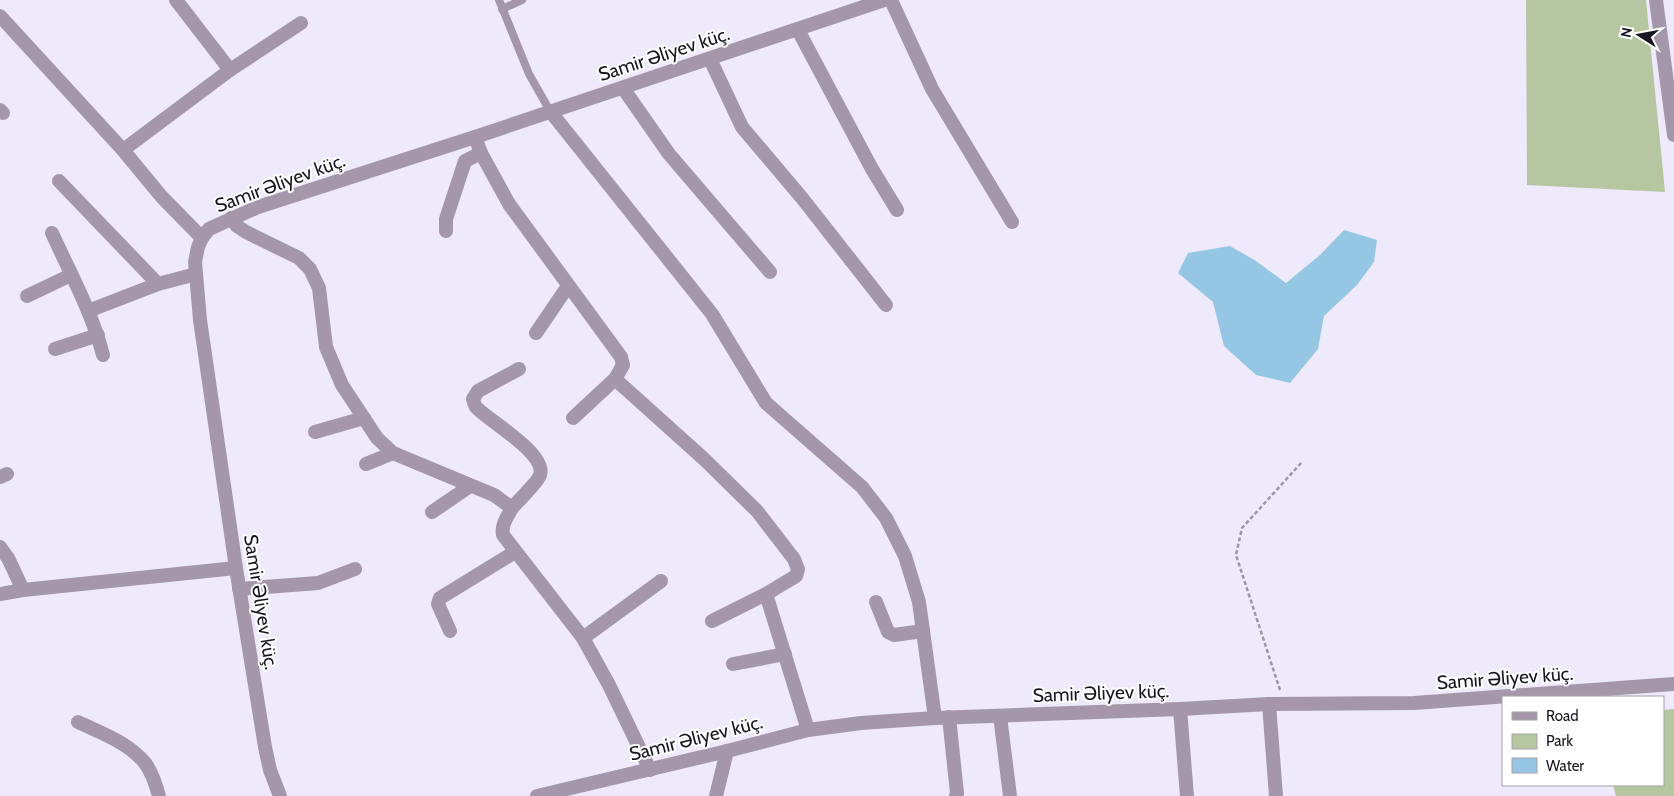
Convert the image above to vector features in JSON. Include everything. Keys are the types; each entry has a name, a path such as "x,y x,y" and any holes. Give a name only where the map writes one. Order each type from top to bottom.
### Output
{"street":[{"name":"Samir Əliyev küç.","path":"280,796 270,770 265,747 239,589 200,320 196,274 198,247 202,238 209,230 258,206 475,137 884,0"},
{"path":"891,0 932,89 1012,222"},
{"path":"1656,0 1674,135"},
{"path":"178,1 230,70"},
{"path":"0,16 123,150 161,196 202,238"},
{"path":"123,150 230,70 301,23"},
{"path":"798,30 872,169 898,210"},
{"path":"710,59 742,127 802,198 886,305"},
{"path":"623,88 669,154 770,272"},
{"path":"550,111 712,314 766,403 862,487 886,518 905,556 918,602 935,718"},
{"path":"475,137 481,153 509,204 621,357 622,365 615,378 573,418"},
{"path":"446,231 446,219 465,162 481,153"},
{"path":"59,182 158,284"},
{"path":"231,218 237,226 246,232 299,258 310,269 319,288 326,347 342,385 377,438 393,453 494,495 512,508"},
{"path":"52,233 88,311 104,355"},
{"path":"88,311 158,284 196,274"},
{"path":"27,296 71,275"},
{"path":"536,333 568,286"},
{"path":"55,349 98,335"},
{"path":"519,369 478,391 473,399 476,408 520,441 534,456 541,469 540,477 512,508 505,520 502,530 503,535 583,638 610,686 650,770"},
{"path":"615,378 758,511 794,560 798,569 796,576 766,594 712,621"},
{"path":"315,432 364,418"},
{"path":"366,464 393,453"},
{"path":"432,512 470,486"},
{"path":"0,546 24,590"},
{"path":"450,631 438,604 440,598 515,552"},
{"path":"0,594 236,568"},
{"path":"239,589 318,583 355,569"},
{"path":"583,638 661,580"},
{"path":"766,594 808,730"},
{"path":"876,602 888,632 894,635 923,631"},
{"path":"733,664 785,654"},
{"name":"Samir Əliyev küç.","path":"1510,696 1674,684"},
{"name":"Samir Əliyev küç.","path":"537,796 808,730 861,723 949,717 1275,704 1414,703 1502,697"},
{"path":"1275,704 1276,796"},
{"path":"1180,709 1188,796"},
{"path":"1000,716 1010,796"},
{"path":"949,717 956,796"},
{"path":"78,722 123,743 145,763 155,782 159,796"},
{"path":"716,796 727,751"}],"lane":[{"path":"498,0 529,74 550,111"},
{"path":"502,9 522,0"}],"path":[{"path":"1275,704 1275,676 1236,555 1242,528 1302,462"}],"green space":[{"path":"1526,0 1646,0 1665,192 1527,185"},
{"path":"1674,709 1674,796 1616,796 1613,786 1664,786 1664,710"}],"water":[{"path":"1344,230 1377,240 1374,262 1357,285 1324,316 1318,349 1290,383 1256,375 1224,346 1213,302 1178,273 1188,253 1230,246 1256,261 1286,283 1320,255"}]}
